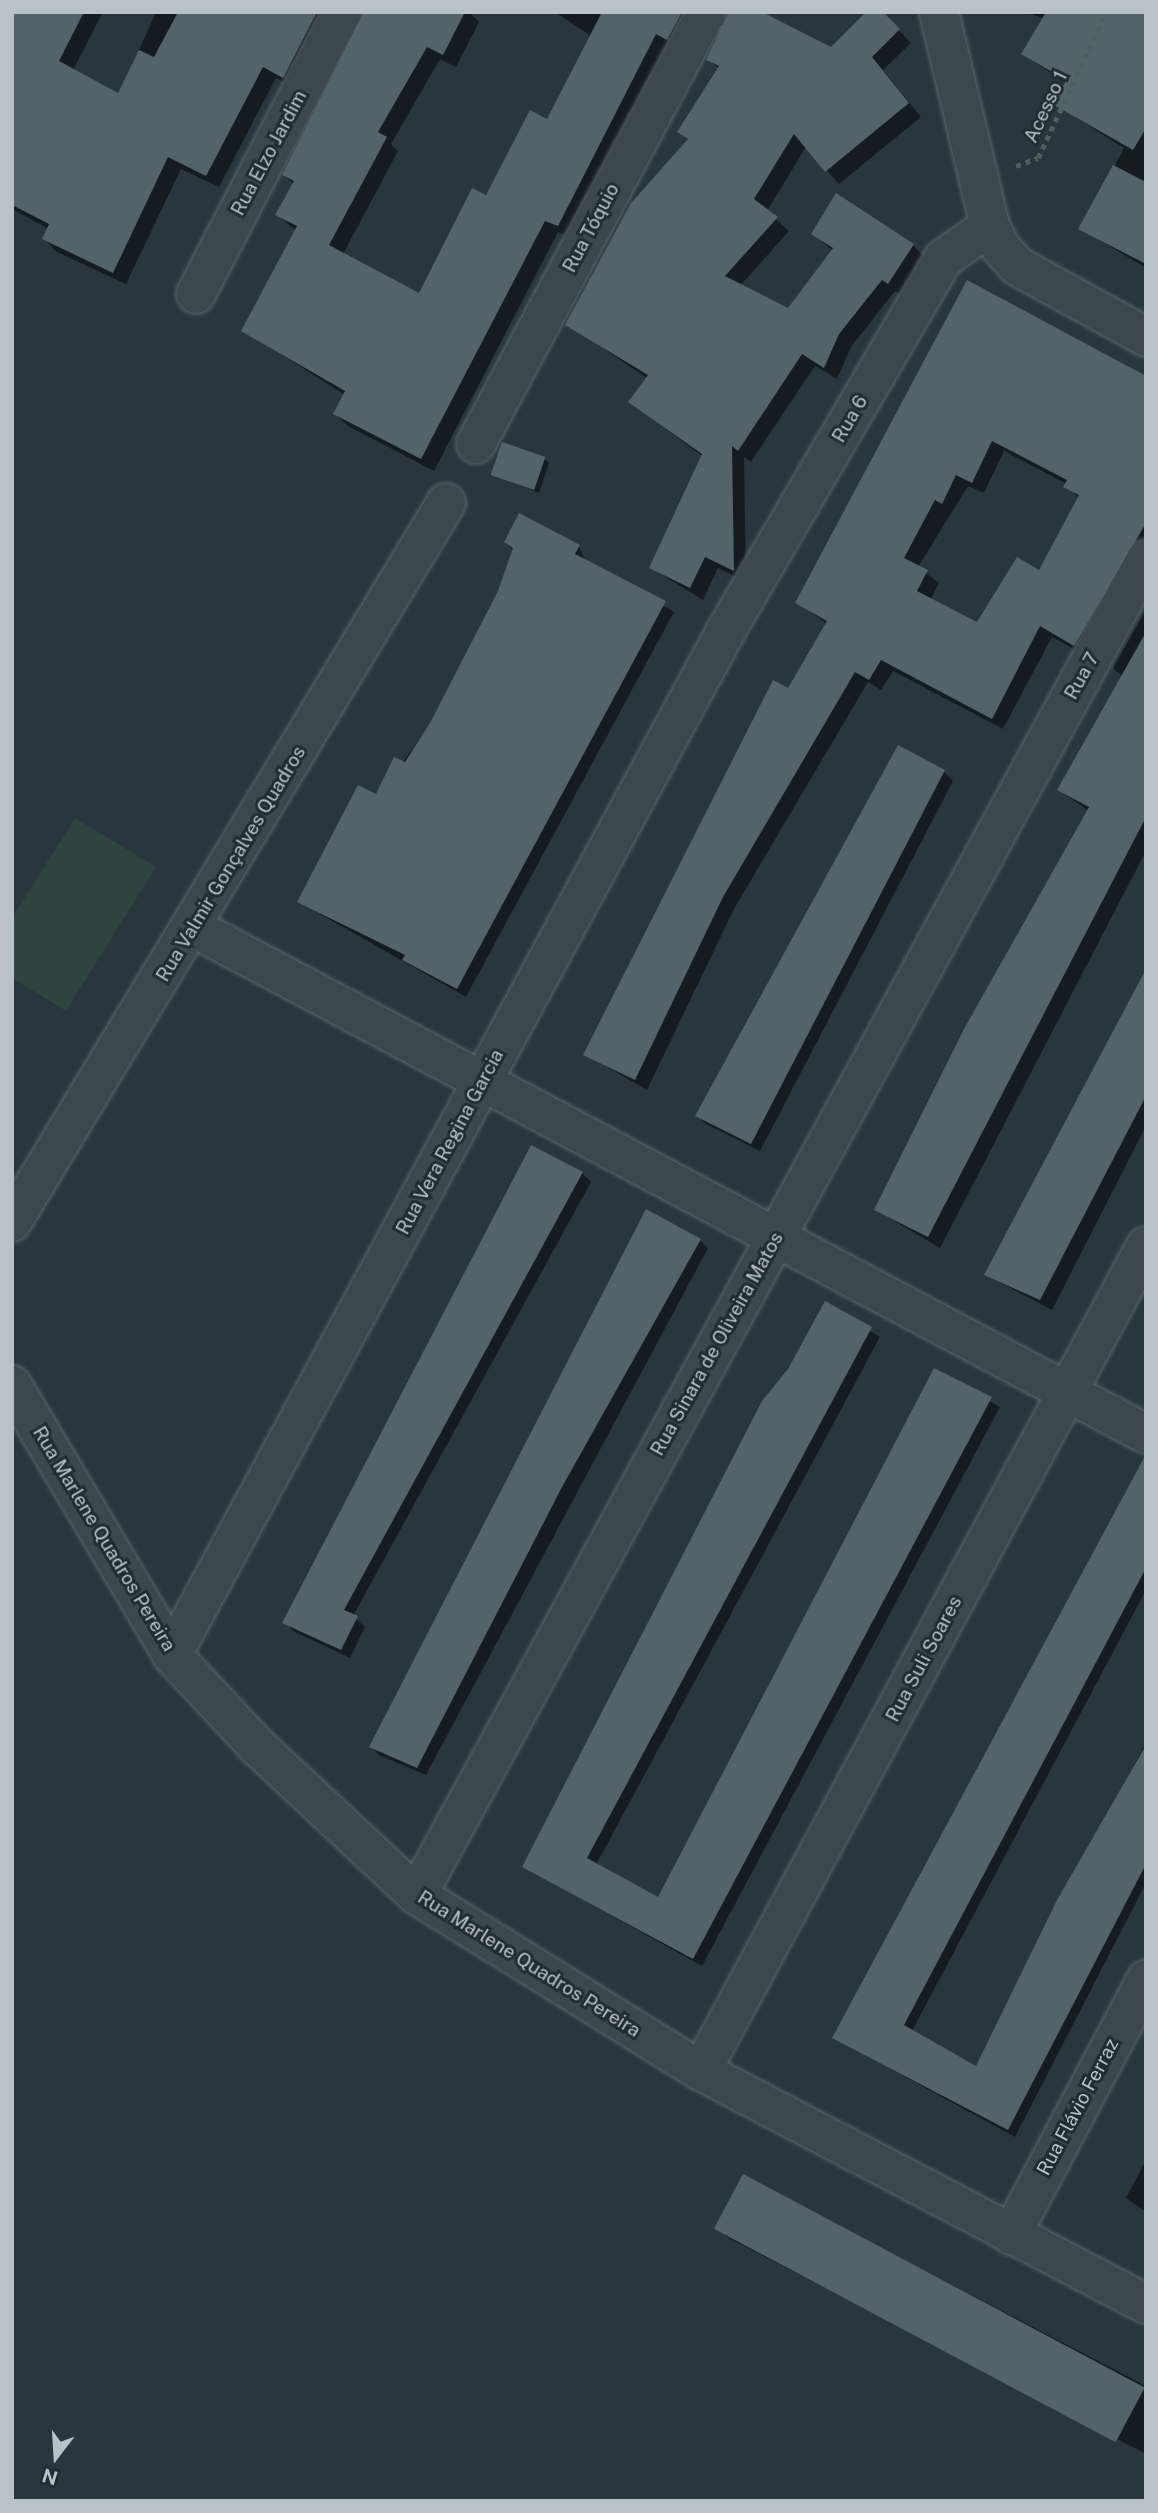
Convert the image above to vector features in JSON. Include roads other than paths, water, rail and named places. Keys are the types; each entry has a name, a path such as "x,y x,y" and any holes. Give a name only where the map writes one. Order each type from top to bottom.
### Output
{"street":[{"name":"Rua Elzo Jardim","path":"196,294 342,12"},
{"name":"Rua Tóquio","path":"476,444 707,12"},
{"path":"939,12 981,178 990,226 1017,266 1146,337"},
{"name":"Rua 6","path":"727,629 943,259 990,226"},
{"name":"Rua Valmir Gonçalves Quadros","path":"12,1223 194,929 446,502"},
{"name":"Rua 7","path":"1018,793 1146,559"},
{"name":"Rua Vera Regina Garcia","path":"173,1655 727,629"},
{"name":"Rua Sinara de Oliveira Matos","path":"417,1895 1018,793"},
{"path":"194,929 481,1084 1146,1433"},
{"name":"Rua Suli Soares","path":"701,2071 1146,1245"},
{"name":"Rua Marlene Quadros Pereira","path":"12,1385 173,1655 257,1746 417,1895 701,2071 1146,2304"},
{"name":"Rua Flávio Ferraz","path":"1011,2235 1146,1980"}]}
